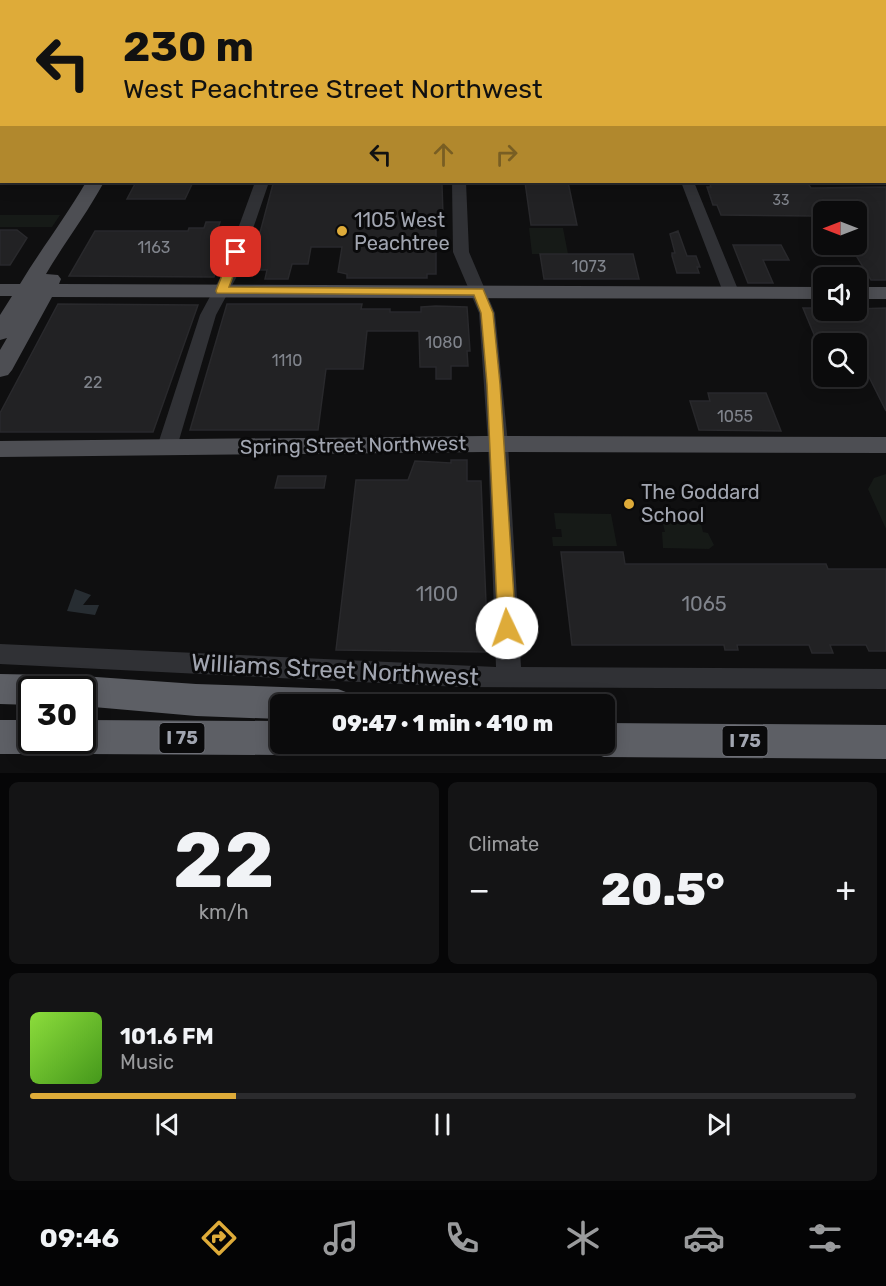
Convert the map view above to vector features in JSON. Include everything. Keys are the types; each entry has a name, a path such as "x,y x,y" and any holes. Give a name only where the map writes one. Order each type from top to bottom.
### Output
{"highway":[{"path":"0,688 18,689"},
{"path":"96,692 196,700 270,703"},
{"path":"0,737 18,737"},
{"name":"I 75","path":"96,737 270,738"},
{"name":"I 75","path":"615,740 886,742"}],"main road":[{"path":"0,333 35,290 70,238 73,221 94,183"},
{"path":"0,290 813,292"},
{"path":"0,370 35,290"},
{"path":"867,293 886,293"},
{"name":"Spring Street Northwest","path":"0,449 498,444 886,445"}],"street":[{"path":"167,447 208,315 222,291 262,183"},
{"path":"459,183 461,252 487,313 498,444 509,678"},
{"path":"687,183 731,292"},
{"name":"Williams Street Northwest","path":"0,654 356,673 509,678 886,679"}],"shaded area":[{"path":"0,215 60,215 52,227 0,227"},
{"path":"529,228 563,228 568,254 532,254"},
{"path":"886,474 886,529 868,489 874,478"},
{"path":"554,513 611,514 617,546 553,546 552,537 562,537 561,529 556,529"},
{"path":"681,513 702,513 703,532 708,533 714,545 709,549 663,548 662,532 665,532 663,524 659,524 657,514 681,516"},
{"path":"75,589 91,595 83,605 99,605 95,615 67,611"}],"building":[{"path":"135,183 193,183 185,199 127,199"},
{"path":"525,183 568,183 577,225 531,225"},
{"path":"709,183 808,183 811,188 886,187 886,280 871,280 867,273 867,267 863,267 856,255 867,255 867,201 813,201 813,216 721,215 717,205 713,205 707,187 711,187"},
{"name":"1105 West Peachtree","path":"273,184 442,184 443,216 436,216 436,274 427,274 427,278 347,278 347,274 338,272 342,247 311,247 308,264 292,264 288,279 265,279 267,270 250,270"},
{"path":"206,222 220,222 218,228 230,228 214,277 69,276 95,231 188,231 189,228 204,228"},
{"path":"0,230 17,230 27,238 10,265 0,265"},
{"path":"678,231 687,256 696,256 700,267 697,267 699,273 677,273 672,256 672,253 675,253 670,234"},
{"path":"733,245 781,245 789,260 763,260 773,283 748,283"},
{"path":"540,254 633,254 639,279 544,279"},
{"path":"58,304 198,305 153,432 0,432 0,413"},
{"path":"227,304 362,304 361,309 390,309 390,312 421,312 421,307 436,306 467,307 470,351 467,351 468,366 451,366 451,379 436,379 436,367 420,367 419,331 367,331 363,369 326,369 318,430 190,430"},
{"path":"803,308 813,308 813,321 867,321 867,309 886,308 886,411 867,373 867,333 813,333"},
{"path":"708,393 766,393 781,431 699,430 690,401 710,401"},
{"path":"451,460 467,460 467,481 481,481 488,652 336,650 356,480 408,480 415,461 451,463"},
{"path":"278,476 326,476 324,488 275,488"},
{"path":"561,552 623,552 625,564 826,564 828,569 886,569 886,651 869,651 866,645 830,645 833,653 812,653 809,645 737,645 738,650 725,650 724,645 572,645"}],"place":[{"name":"1105 West Peachtree","path":"342,231"},
{"name":"The Goddard School","path":"629,504"}],"route":[{"path":"236,252 222,291 479,291 487,313 494,384 507,628"}]}
